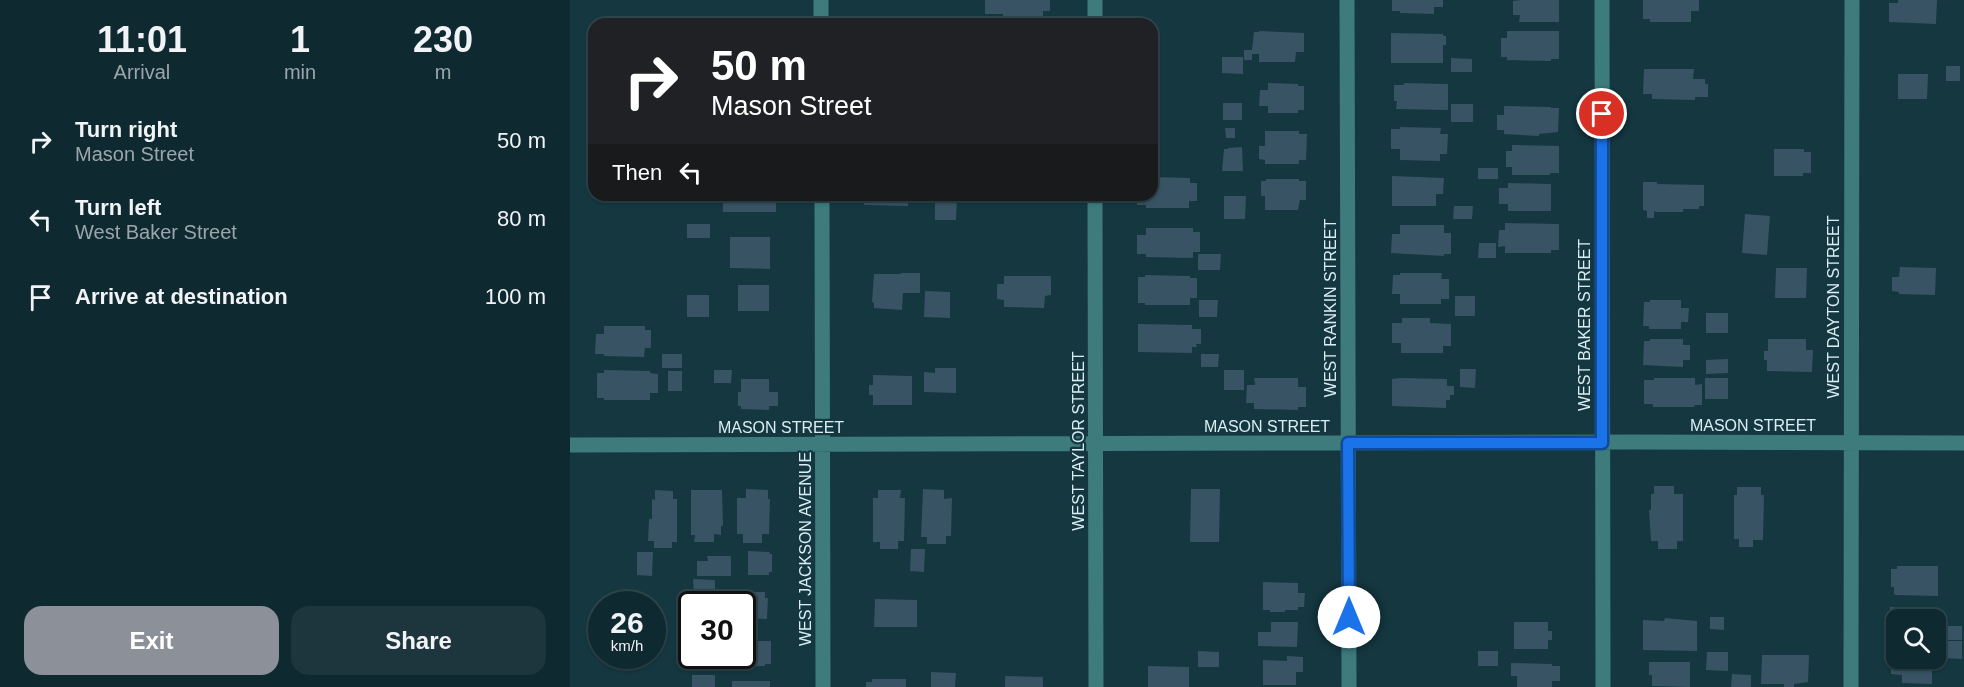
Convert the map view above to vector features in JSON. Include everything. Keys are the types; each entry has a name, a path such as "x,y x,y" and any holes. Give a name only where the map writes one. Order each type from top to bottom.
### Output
{"street":[{"path":"821,0 821,18"},
{"path":"1095,0 1095,18"},
{"name":"WEST RANKIN STREET","path":"1347,0 1349,687"},
{"name":"WEST BAKER STREET","path":"1602,0 1603,687"},
{"name":"WEST DAYTON STREET","path":"1851,687 1852,0"},
{"name":"WEST JACKSON AVENUE","path":"822,201 823,687"},
{"name":"WEST TAYLOR STREET","path":"1095,201 1096,687"},
{"name":"MASON STREET","path":"570,445 1964,443"}],"building":[{"path":"985,0 1050,0 1050,11 1043,11 1043,18 1003,18 1003,14 985,14"},
{"path":"1392,0 1443,0 1443,7 1434,7 1434,14 1400,13 1400,11 1392,11"},
{"path":"1559,0 1559,22 1519,22 1520,15 1513,15 1513,1"},
{"path":"1643,0 1699,0 1699,11 1691,11 1691,22 1650,22 1650,19 1643,19"},
{"path":"1898,0 1937,0 1936,24 1889,22 1889,3 1898,3"},
{"path":"1507,31 1559,31 1559,59 1551,59 1551,61 1507,60 1507,57 1501,57 1501,38 1507,38"},
{"path":"1254,32 1304,33 1304,52 1296,52 1295,62 1259,62 1259,54 1252,54 1252,60 1244,60 1244,50 1252,50"},
{"path":"1391,33 1443,34 1446,36 1446,45 1443,45 1443,63 1391,63"},
{"path":"1222,57 1243,57 1243,74 1222,73"},
{"path":"1451,58 1472,59 1472,72 1451,72"},
{"path":"1946,66 1960,66 1960,81 1946,81"},
{"path":"1644,69 1694,69 1693,79 1705,79 1705,84 1708,84 1708,97 1695,97 1695,100 1652,99 1652,94 1643,94"},
{"path":"1898,74 1928,74 1927,99 1898,99"},
{"path":"1268,83 1304,86 1304,110 1298,110 1298,113 1268,113 1268,106 1259,106 1260,90 1268,90"},
{"path":"1404,83 1448,84 1448,110 1396,109 1394,85 1404,85"},
{"path":"1223,103 1242,103 1242,120 1223,120"},
{"path":"1451,104 1473,104 1473,122 1451,122"},
{"path":"1504,106 1559,108 1558,132 1539,134 1539,136 1504,134 1504,130 1497,130 1497,115 1504,115"},
{"path":"1400,127 1441,128 1440,134 1448,134 1447,154 1440,154 1440,161 1400,160 1400,149 1391,149 1391,129 1400,129"},
{"path":"1225,128 1235,128 1235,138 1226,138"},
{"path":"1265,131 1299,131 1299,134 1307,134 1306,160 1299,160 1299,164 1265,164 1265,160 1259,159 1259,146 1265,146"},
{"path":"1512,145 1559,146 1559,173 1512,175 1512,167 1506,167 1506,151 1512,151"},
{"path":"1242,147 1243,171 1222,171 1224,149"},
{"path":"1774,149 1804,149 1804,152 1811,152 1811,173 1803,173 1803,176 1774,176"},
{"path":"1478,168 1498,168 1498,179 1478,179"},
{"path":"1392,176 1444,178 1443,194 1436,194 1436,206 1392,206"},
{"path":"1158,177 1190,178 1190,183 1197,183 1197,201 1189,201 1189,208 1146,208 1146,205 1137,205 1137,201 1158,201"},
{"path":"1266,179 1306,181 1306,200 1300,200 1298,210 1265,210 1265,196 1261,196 1261,181 1266,181"},
{"path":"1643,182 1704,185 1704,206 1699,206 1699,209 1683,209 1683,212 1654,211 1654,218 1647,218 1647,211 1643,210"},
{"path":"1508,183 1551,184 1551,211 1508,211 1508,204 1499,204 1499,188 1508,188"},
{"path":"1224,196 1246,196 1245,219 1224,219"},
{"path":"723,201 776,201 776,212 723,212"},
{"path":"864,201 908,201 908,206 864,205"},
{"path":"935,201 957,201 956,220 935,220"},
{"path":"1454,206 1473,206 1472,219 1453,219"},
{"path":"1745,214 1770,216 1767,255 1742,253"},
{"path":"1505,223 1559,224 1559,250 1551,250 1551,253 1505,253 1505,246 1498,247 1499,230 1505,230"},
{"path":"687,224 710,224 710,238 687,238"},
{"path":"1400,225 1444,225 1444,233 1451,233 1451,254 1444,254 1444,256 1391,253 1392,234 1400,234"},
{"path":"1146,228 1193,228 1193,232 1200,232 1200,252 1193,252 1193,258 1146,257 1146,254 1137,254 1137,235 1146,235"},
{"path":"730,237 770,237 770,269 730,268"},
{"path":"1479,243 1496,243 1496,258 1478,258"},
{"path":"1198,254 1221,254 1220,270 1198,270"},
{"path":"1900,267 1936,268 1935,295 1899,294 1899,292 1892,291 1892,277 1899,277"},
{"path":"1776,268 1807,268 1806,298 1775,298"},
{"path":"920,273 920,293 903,293 902,310 874,308 872,302 874,274"},
{"path":"1400,273 1442,273 1441,279 1449,279 1449,299 1441,299 1441,304 1400,304 1400,294 1392,294 1393,275 1400,275"},
{"path":"1145,275 1197,278 1197,298 1190,298 1190,305 1138,303 1138,277 1145,277"},
{"path":"1004,276 1051,276 1051,295 1045,296 1044,308 1004,307 1004,300 997,299 997,284 1004,284"},
{"path":"738,285 769,285 769,311 738,311"},
{"path":"925,291 950,292 950,318 924,317"},
{"path":"687,295 709,295 709,317 687,317"},
{"path":"1455,296 1475,296 1475,316 1455,316"},
{"path":"1199,300 1218,300 1217,317 1199,317"},
{"path":"1650,300 1681,300 1681,308 1689,308 1688,322 1681,322 1681,329 1649,329 1649,326 1643,326 1644,302 1650,302"},
{"path":"1706,313 1728,313 1728,333 1706,333"},
{"path":"1402,318 1430,318 1430,323 1451,324 1451,346 1443,346 1443,353 1401,353 1401,343 1392,343 1392,323 1402,323"},
{"path":"1138,324 1192,325 1192,329 1201,329 1201,344 1192,347 1192,353 1138,352"},
{"path":"604,326 645,326 645,330 651,330 651,348 645,348 644,357 595,354 596,334 604,334"},
{"path":"1650,339 1683,339 1683,345 1690,345 1690,360 1683,360 1683,367 1643,365 1644,341 1650,341"},
{"path":"1768,339 1806,339 1806,350 1813,350 1812,372 1767,371 1764,351 1768,351"},
{"path":"662,354 682,354 682,368 662,368"},
{"path":"1201,354 1219,354 1218,367 1201,367"},
{"path":"1728,359 1728,373 1706,374 1706,360"},
{"path":"935,368 956,368 956,393 924,392 924,372 935,373"},
{"path":"1460,369 1476,369 1475,388 1460,387"},
{"path":"604,370 650,371 650,373 658,374 658,393 650,393 650,400 597,398 597,373 604,373"},
{"path":"714,370 732,370 731,383 714,383"},
{"path":"1224,370 1244,370 1244,390 1224,390"},
{"path":"668,371 682,371 682,391 668,391"},
{"path":"873,375 912,376 912,405 873,405 873,395 869,395 869,385 873,385"},
{"path":"1254,378 1298,378 1298,387 1306,387 1306,407 1298,407 1298,410 1254,409 1254,403 1246,403 1247,385 1255,385"},
{"path":"1654,378 1695,378 1695,385 1702,384 1702,405 1653,407 1653,404 1644,404 1644,380 1654,380"},
{"path":"1705,378 1728,378 1728,399 1705,399"},
{"path":"741,379 769,379 769,392 778,392 778,406 769,406 769,410 741,409 741,406 738,406 738,392 741,392"},
{"path":"1392,379 1447,379 1447,386 1454,386 1454,395 1450,395 1450,400 1446,400 1446,408 1392,406"},
{"path":"1654,486 1674,486 1674,494 1683,494 1683,541 1677,541 1677,549 1658,549 1658,541 1651,541 1649,510 1651,510 1651,494 1654,494"},
{"path":"1737,487 1761,487 1761,495 1764,495 1763,540 1753,540 1753,547 1739,547 1739,539 1734,539 1734,495 1737,495"},
{"path":"746,489 768,490 769,534 762,534 762,543 743,543 743,534 737,534 737,498 746,498"},
{"path":"923,489 944,490 944,499 952,498 951,536 946,536 946,544 927,544 927,537 921,537"},
{"path":"1191,489 1220,489 1219,542 1190,542"},
{"path":"655,490 673,491 673,499 677,499 677,542 672,542 672,548 654,548 654,541 648,541 649,519 652,519 652,499 655,500"},
{"path":"691,490 722,490 723,526 721,526 721,535 714,534 714,542 694,542 695,535 691,535"},
{"path":"878,490 901,490 900,498 905,498 904,541 898,541 898,549 880,549 880,542 873,542 873,498 878,498"},
{"path":"911,549 925,549 924,572 910,571"},
{"path":"748,551 772,554 772,572 769,572 769,575 748,575"},
{"path":"637,552 653,552 652,576 637,575"},
{"path":"707,556 731,556 731,576 697,576 697,561 708,561"},
{"path":"1897,566 1938,566 1938,596 1894,594 1894,587 1891,587 1891,569 1897,569"},
{"path":"693,579 715,580 715,591 694,591"},
{"path":"1263,582 1298,583 1298,593 1305,593 1304,607 1298,607 1298,610 1285,610 1285,612 1263,610"},
{"path":"756,592 765,592 765,598 768,598 767,619 756,619"},
{"path":"875,599 917,600 917,627 874,627"},
{"path":"1890,607 1933,608 1933,609 1890,609"},
{"path":"1710,617 1724,617 1724,630 1710,629"},
{"path":"1665,618 1697,621 1697,651 1643,650 1643,620 1664,621"},
{"path":"1271,622 1298,622 1297,647 1258,646 1258,632 1271,632"},
{"path":"1514,622 1548,622 1548,631 1552,631 1552,640 1548,640 1548,649 1514,649"},
{"path":"1946,626 1962,626 1962,640 1946,640"},
{"path":"756,641 771,641 771,664 765,664 765,666 756,666"},
{"path":"1946,641 1962,641 1962,659 1946,658"},
{"path":"1198,651 1219,652 1219,667 1198,667"},
{"path":"1478,651 1498,651 1498,666 1478,666"},
{"path":"1707,652 1728,652 1728,671 1706,670"},
{"path":"1762,655 1809,655 1808,682 1794,684 1794,687 1784,687 1784,684 1761,684"},
{"path":"1287,656 1303,657 1303,672 1296,672 1296,685 1263,685 1263,660 1287,661"},
{"path":"1649,662 1690,662 1690,687 1652,686"},
{"path":"1511,663 1560,666 1560,681 1552,681 1552,687 1517,687 1517,676 1511,676"},
{"path":"1148,666 1189,667 1189,687 1148,687"},
{"path":"1891,669 1932,669 1932,684 1902,683 1902,675 1891,674"},
{"path":"931,672 956,673 955,687 931,687"},
{"path":"1732,674 1751,675 1751,687 1731,687"},
{"path":"692,675 715,675 715,687 692,687"},
{"path":"1005,676 1043,677 1043,687 1005,687"},
{"path":"872,679 906,679 906,687 866,687 866,682 872,682"},
{"path":"732,681 770,681 770,687 732,687"}],"route":[{"path":"1349,617 1348,443 1602,443 1602,114"}]}
